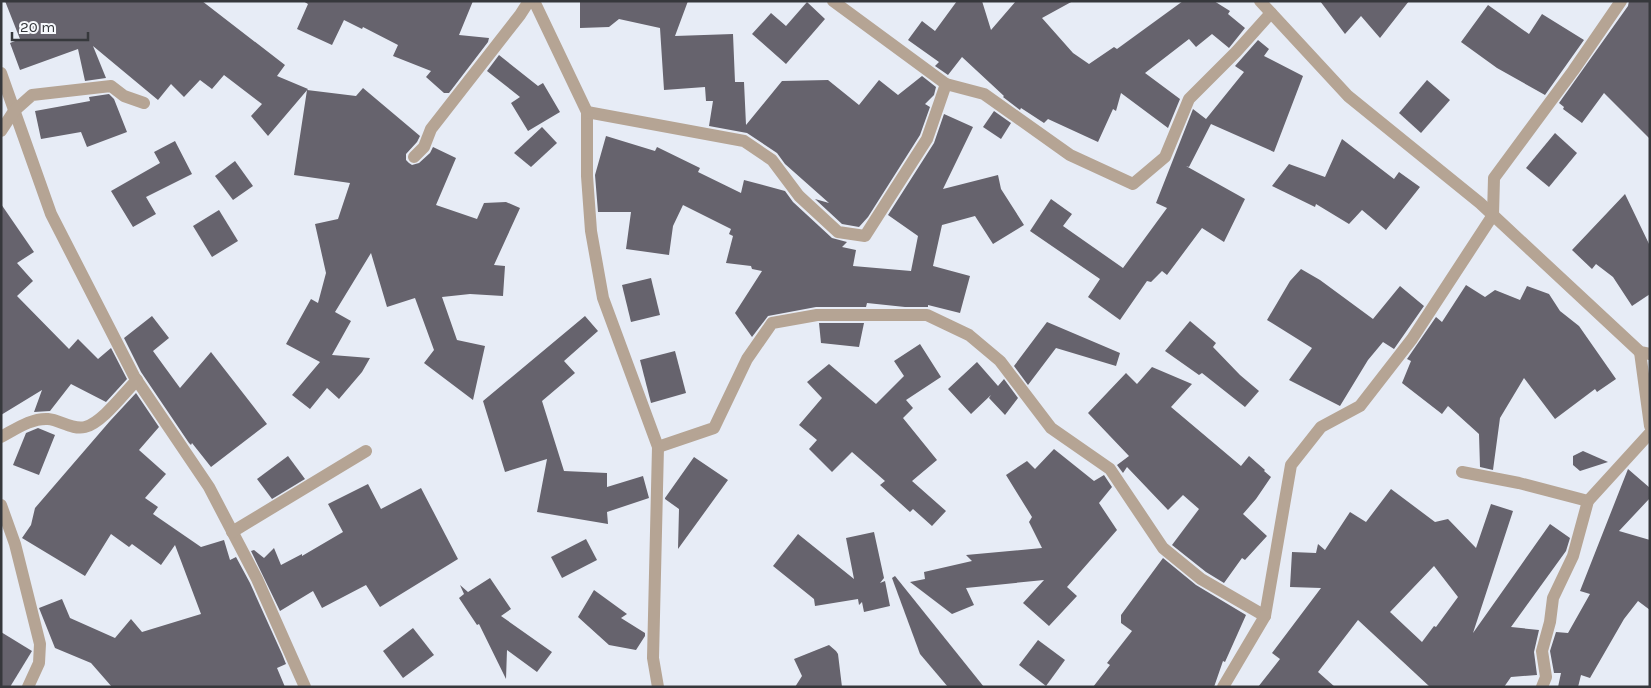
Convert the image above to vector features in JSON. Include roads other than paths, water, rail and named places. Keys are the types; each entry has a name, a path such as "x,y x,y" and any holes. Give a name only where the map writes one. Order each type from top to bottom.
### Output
{"street":[{"path":"414,157 424,147 431,129 529,1"},
{"path":"534,1 588,112 587,185 591,231 604,298 658,447 653,658 658,687"},
{"path":"833,1 946,84 984,94 1070,155 1133,184 1165,157 1189,99 1236,52 1271,13"},
{"path":"1260,1 1348,96 1480,203 1645,353 1650,426"},
{"path":"1223,687 1264,616 1291,465 1321,427 1360,406 1412,339 1493,216 1494,178 1573,71 1621,1"},
{"path":"1,73 51,214 136,380 209,487 257,579 305,687"},
{"path":"588,112 744,141 772,160 799,196 838,232 865,236 927,139 946,84"},
{"path":"1,131 14,111 32,96 111,86 124,96 144,103"},
{"path":"658,447 714,428 747,359 772,323 817,315 927,315 969,335 1000,361 1051,428 1110,469 1163,548 1201,579 1264,616"},
{"path":"1,437 33,420 49,419 72,427 85,427 98,420 136,380"},
{"path":"1542,687 1546,677 1542,652 1554,598 1573,556 1588,501 1650,433"},
{"path":"232,532 366,451"},
{"path":"1462,472 1518,483 1588,501"},
{"path":"1,505 15,544 40,644 39,663 28,687"}]}
